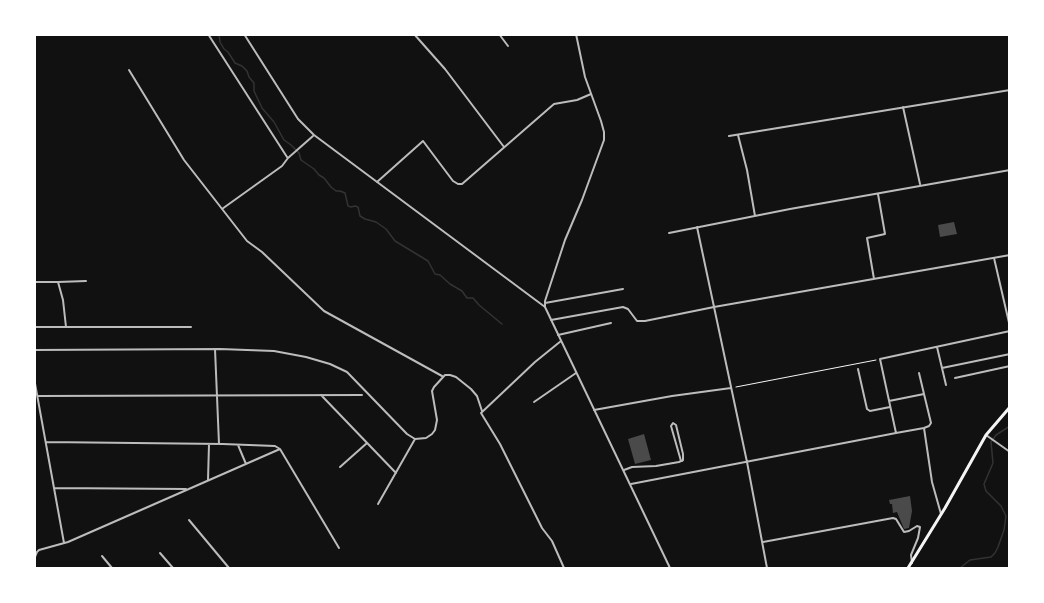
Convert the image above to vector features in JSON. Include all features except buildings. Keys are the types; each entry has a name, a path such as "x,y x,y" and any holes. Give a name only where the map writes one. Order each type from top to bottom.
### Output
{"main road":[{"path":"908,568 988,436 1010,407"}],"street":[{"path":"208,34 288,158"},
{"path":"244,34 297,118 314,135 545,308"},
{"path":"414,34 445,69 504,147"},
{"path":"499,34 508,46"},
{"path":"576,34 585,76 604,132 604,140 567,236 545,308 670,568"},
{"path":"129,70 182,158 246,239 322,310 443,377"},
{"path":"729,136 1010,90"},
{"path":"377,182 423,141 453,181 458,184 464,182 554,104 578,100 591,94"},
{"path":"903,107 921,185"},
{"path":"222,209 282,166 314,135"},
{"path":"738,135 755,216"},
{"path":"669,233 1010,170"},
{"path":"874,279 867,238 885,234 878,194"},
{"path":"697,228 767,568"},
{"path":"551,320 623,307 636,320 642,321 1010,255"},
{"path":"994,258 1010,327"},
{"path":"34,282 86,281"},
{"path":"58,282 66,327"},
{"path":"545,303 623,290"},
{"path":"558,334 611,323"},
{"path":"34,327 190,327"},
{"path":"896,433 880,359 1010,331"},
{"path":"482,411 561,340"},
{"path":"938,347 946,385"},
{"path":"34,350 215,349 278,351 310,358 336,366 350,374 366,394 415,439 426,438 435,430 437,420 432,391 443,377 453,375 476,394 482,414 500,444 542,528 552,541 564,568"},
{"path":"215,349 219,444"},
{"path":"942,368 1010,354"},
{"path":"955,378 1010,366"},
{"path":"858,369 867,409 870,411 890,407"},
{"path":"534,402 576,372"},
{"path":"631,484 924,428 931,423 919,373"},
{"path":"34,378 64,544"},
{"path":"594,410 731,388"},
{"path":"889,401 924,394"},
{"path":"321,395 396,473"},
{"path":"38,396 363,395"},
{"path":"623,470 632,467 654,466 681,461 684,459 676,425 673,423 671,426 681,461"},
{"path":"924,428 932,482 941,514"},
{"path":"988,436 1010,452"},
{"path":"378,504 415,439"},
{"path":"46,442 219,444 278,448"},
{"path":"340,467 367,443"},
{"path":"208,480 209,444"},
{"path":"238,445 246,464"},
{"path":"34,559 39,550 64,544 278,448"},
{"path":"278,448 339,548"},
{"path":"54,488 187,489"},
{"path":"762,543 893,518 897,520 904,532 917,526 920,527 911,555 912,563"},
{"path":"189,520 229,568"},
{"path":"160,553 173,568"},
{"path":"102,556 112,568"}],"path":[{"path":"731,388 880,359"}],"waterway":[{"path":"219,34 224,49 235,63 247,71 254,83 254,91 262,108 274,122 284,140 299,153 301,160 314,169 336,191 345,193 348,206 358,207 360,216 386,229 395,241 428,261 435,274 440,275 462,291 467,298 473,298 502,324"},
{"path":"960,568 970,560 991,557 998,547 1004,530 1006,516 1001,506 986,491 984,484 993,463 991,442 996,435 1010,426"}]}
